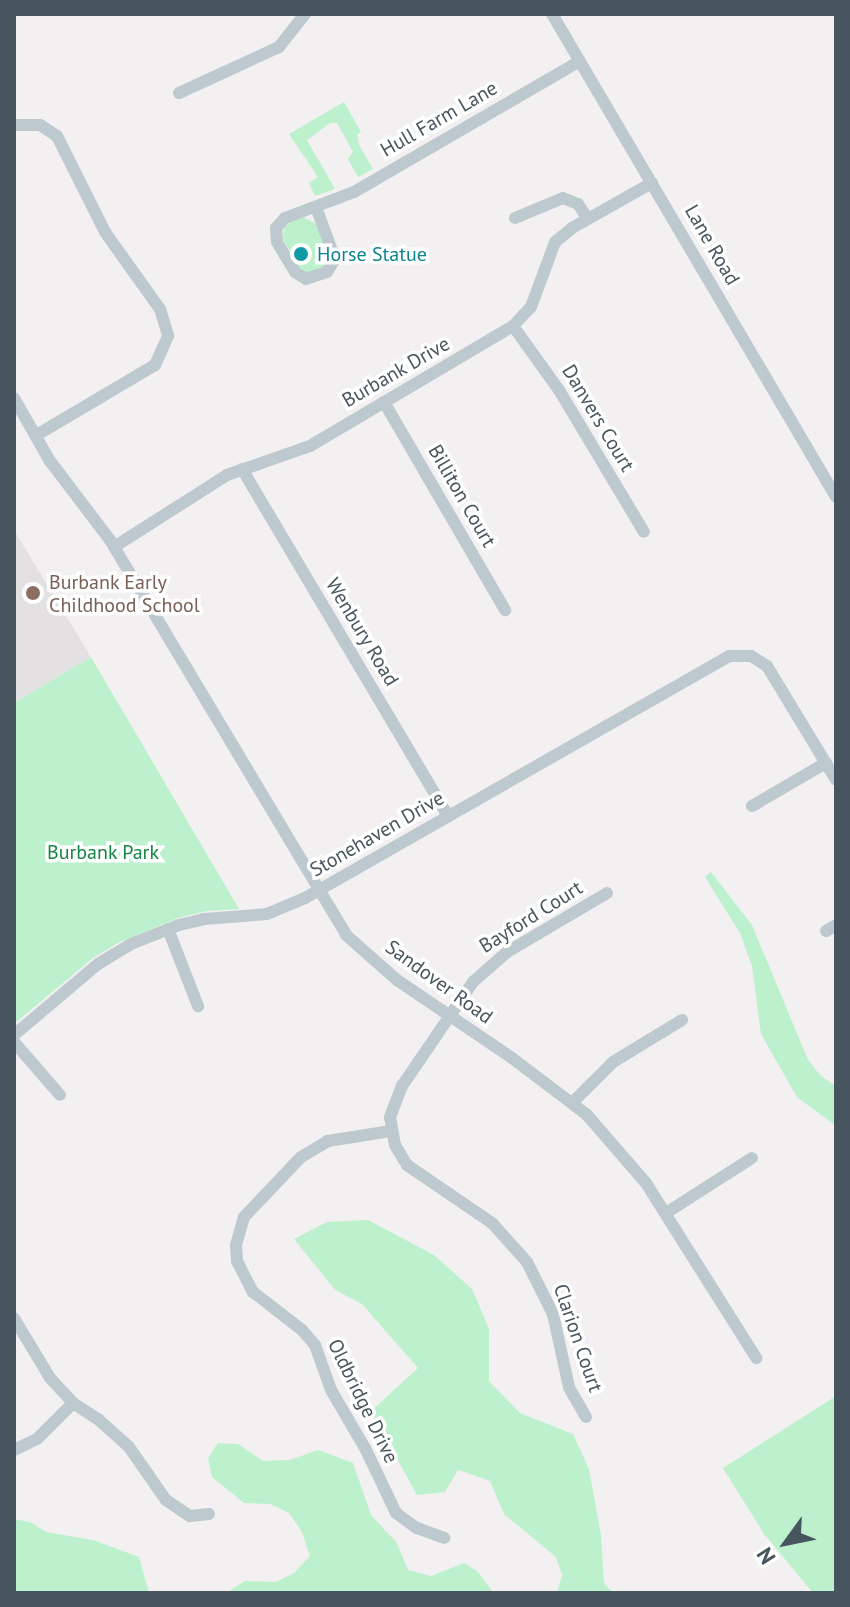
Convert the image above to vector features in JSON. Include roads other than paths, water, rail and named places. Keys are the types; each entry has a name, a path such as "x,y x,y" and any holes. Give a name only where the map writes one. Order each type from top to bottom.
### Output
{"street":[{"path":"179,93 279,47 305,14"},
{"name":"Lane Road","path":"552,14 836,497"},
{"name":"Hull Farm Lane","path":"316,207 335,259 327,272 306,279 295,272 277,242 276,228 285,218 354,192 580,61"},
{"path":"14,125 40,125 57,136 105,232 160,309 168,336 163,354 155,365 35,436"},
{"name":"Burbank Drive","path":"114,547 242,469 310,446 513,326 531,307 555,242 588,219 652,183"},
{"path":"515,218 563,198 578,204 588,219"},
{"name":"Danvers Court","path":"513,326 559,390 644,532"},
{"name":"Sandover Road","path":"14,398 35,436 114,547 317,892 346,935 397,980 573,1102 646,1183 756,1358"},
{"name":"Billiton Court","path":"384,402 505,610"},
{"name":"Wenbury Road","path":"242,469 448,816"},
{"name":"Stonehaven Drive","path":"14,1035 98,964 131,944 204,919 267,914 317,892 715,661 741,655 758,660 772,672 826,763"},
{"path":"752,806 826,763 836,780"},
{"name":"Bayford Court","path":"447,1016 473,982 507,952 607,893"},
{"path":"168,929 198,1006"},
{"path":"391,1131 394,1102 447,1016"},
{"path":"573,1102 613,1062 682,1020"},
{"path":"14,1042 60,1095"},
{"name":"Clarion Court","path":"391,1131 407,1165 492,1223 527,1262 553,1314 569,1387 586,1417"},
{"name":"Oldbridge Drive","path":"391,1131 328,1141 301,1157 244,1217 236,1245 237,1261 253,1292 302,1330 315,1345 331,1390 366,1450 396,1513 417,1528 444,1538"},
{"path":"666,1213 752,1158"},
{"path":"14,1318 50,1378 73,1403 99,1420 129,1447 174,1508 190,1516 209,1514"},
{"path":"14,1450 37,1439 73,1403"}],"place":[{"name":"Horse Statue","path":"301,254"},
{"name":"Burbank Early Childhood School","path":"33,593"}],"park label":[{"name":"Burbank Park","path":"103,852"}]}
